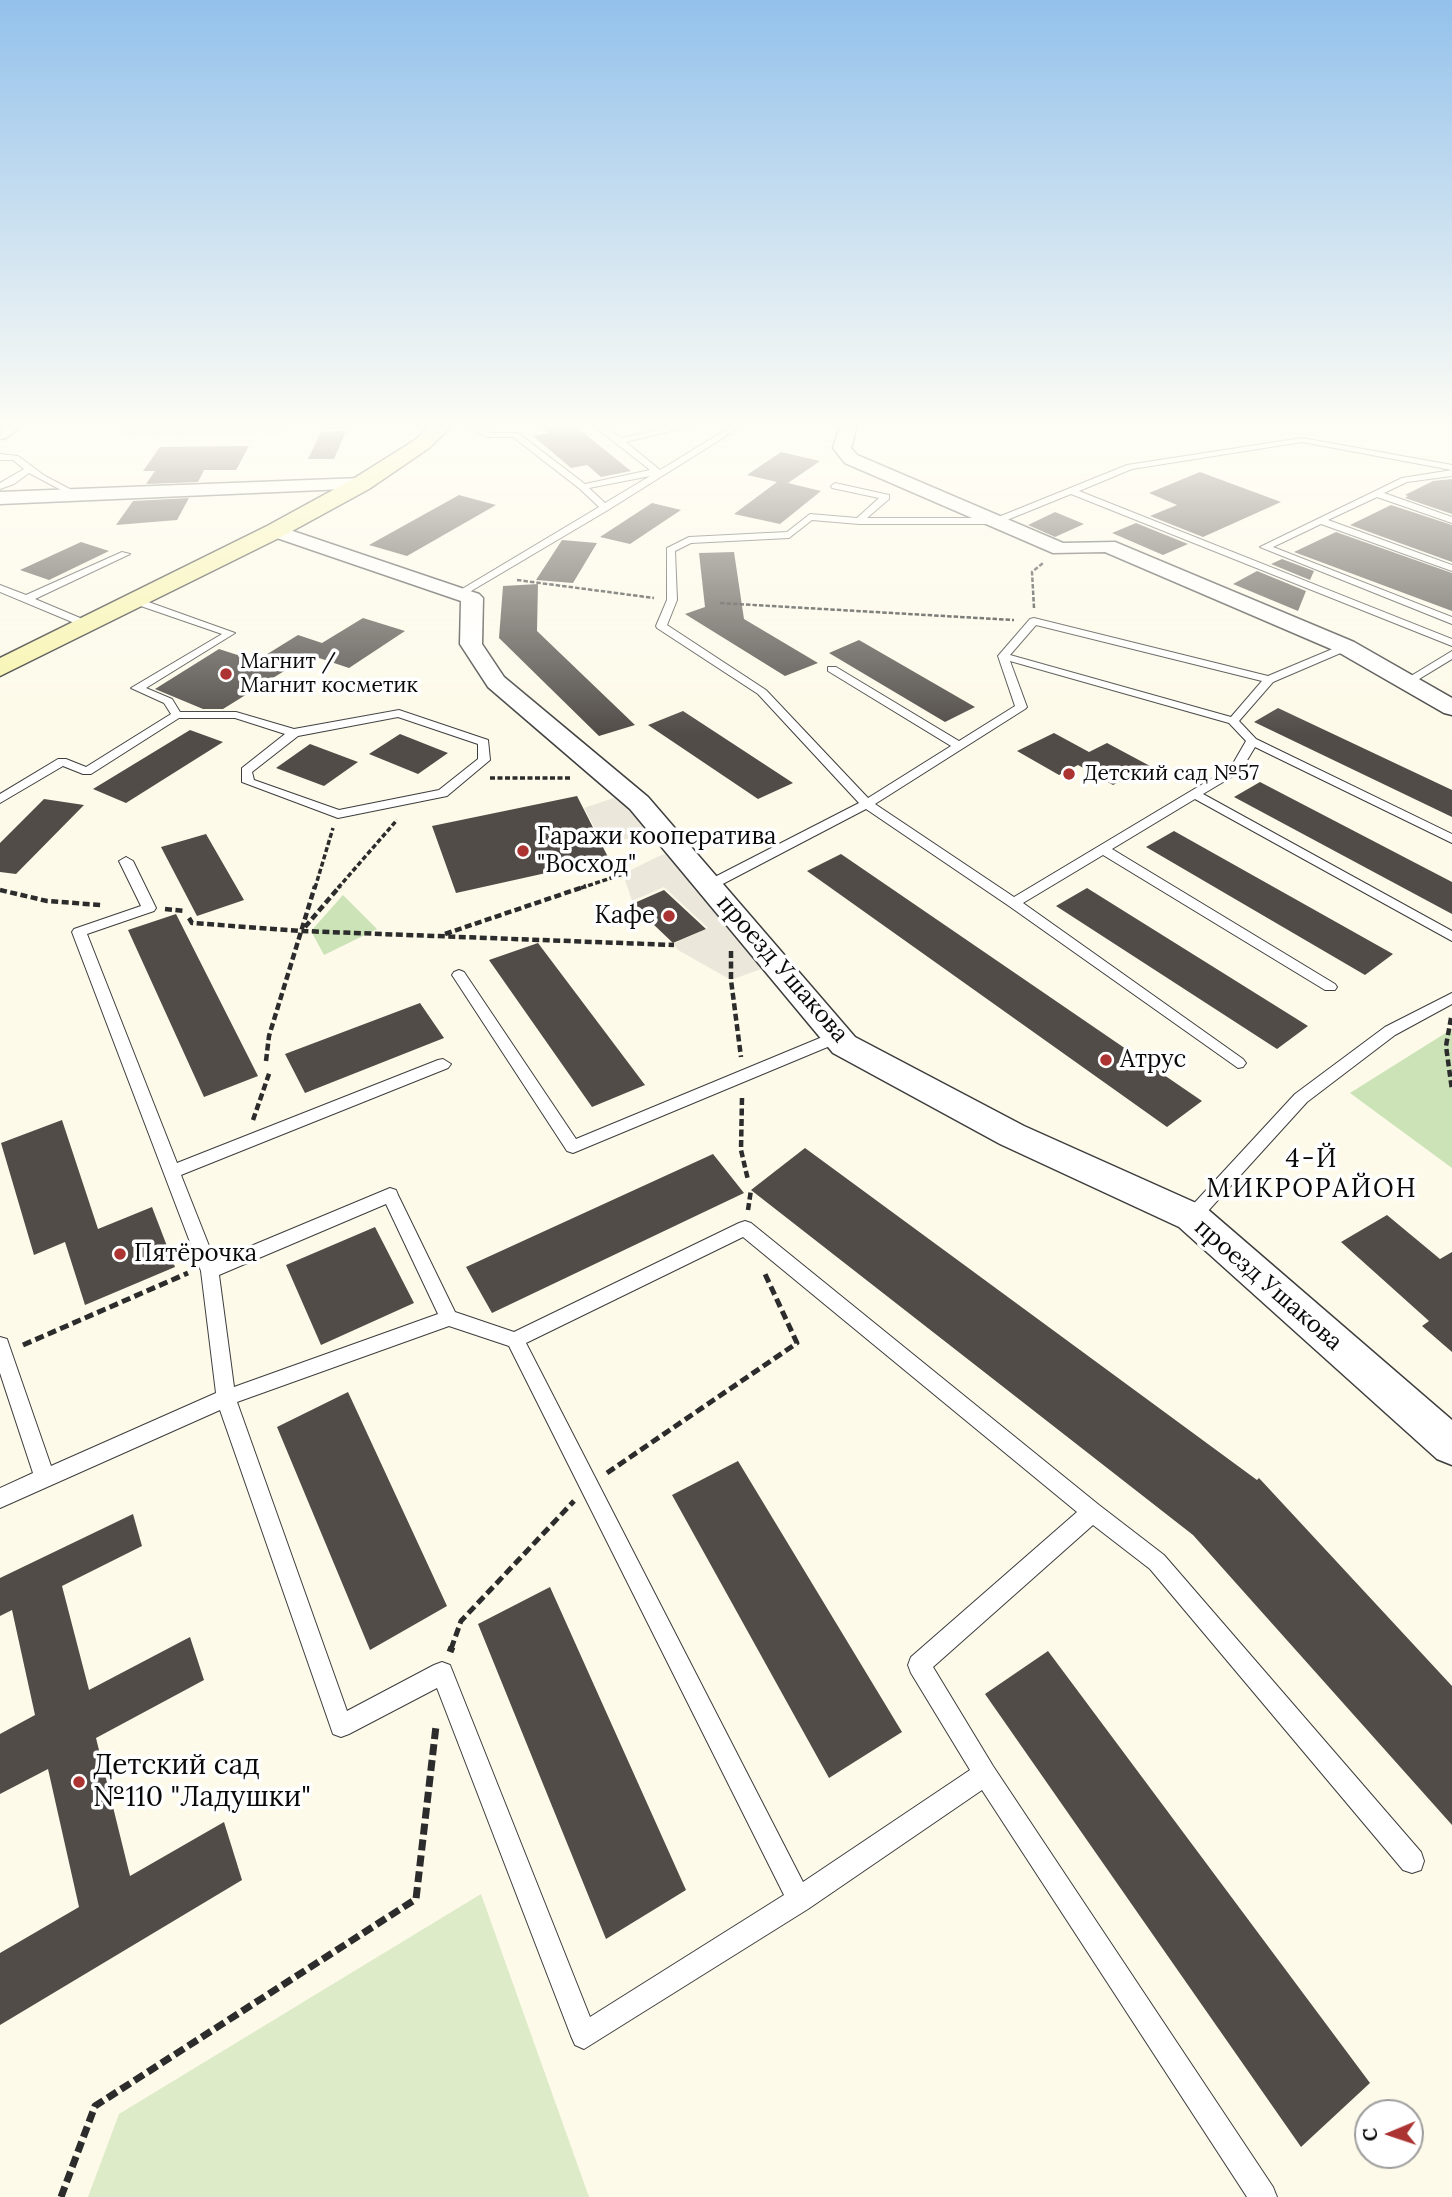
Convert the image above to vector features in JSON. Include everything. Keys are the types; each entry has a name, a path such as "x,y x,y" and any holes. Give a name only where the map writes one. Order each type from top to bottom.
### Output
{"street":[{"path":"0,668 280,529"},
{"path":"1013,529 1060,549 1108,546 1346,647 1452,708"},
{"path":"275,531 461,594"},
{"name":"проезд Ушакова","path":"461,594 472,598 471,644 496,682 639,803 844,1045 1012,1135 1192,1217 1452,1446"}],"lane":[{"path":"461,594 571,529"},
{"path":"797,529 789,535 689,540 670,550 672,600 661,626 762,692 867,804 1014,903 1238,1063"},
{"path":"1165,529 1452,643"},
{"path":"1302,529 1265,547 1452,621"},
{"path":"1342,529 1452,569"},
{"path":"27,599 125,554"},
{"path":"0,588 88,625"},
{"path":"136,601 230,634 137,688 168,701 177,715"},
{"path":"1003,656 1034,621 1269,680"},
{"path":"1233,721 1269,680 1346,647"},
{"path":"1407,682 1452,654"},
{"path":"1003,656 1233,721 1252,741 1452,839"},
{"path":"710,886 867,804 1021,707 1003,656"},
{"path":"832,670 959,746"},
{"path":"399,713 484,742 484,761 461,778 443,793 338,814 248,782 246,771 294,733 399,713"},
{"path":"0,799 62,762 87,771 177,715 236,715 294,733"},
{"path":"1014,903 1236,769 1252,741"},
{"path":"1194,794 1452,937"},
{"path":"1102,849 1331,987"},
{"path":"126,861 149,908 79,932 210,1270 226,1398 341,1726 442,1673 584,2036 799,1900 985,1774"},
{"path":"459,975 573,1147 837,1037"},
{"path":"1192,1217 1301,1098 1390,1031 1452,998"},
{"path":"172,1172 443,1064"},
{"path":"210,1270 390,1195 449,1318"},
{"path":"0,1498 226,1398 449,1318 515,1340 744,1228 1157,1562 1412,1861"},
{"path":"515,1340 799,1900"},
{"path":"1,1349 45,1478"},
{"path":"1093,1512 919,1665 985,1774 1262,2197"}],"path":[{"path":"720,603 1034,621 1032,572 1060,549"},
{"path":"507,578 672,600"},
{"path":"461,778 609,778"},
{"path":"302,931 416,798"},
{"path":"266,1061 269,1036 338,814"},
{"path":"441,936 624,874"},
{"path":"0,890 47,901 185,911"},
{"path":"729,909 731,980 742,1077 741,1150 748,1180"},
{"path":"189,918 192,923 302,931 674,945"},
{"path":"1452,1015 1446,1046 1452,1090"},
{"path":"244,1143 270,1071"},
{"path":"1,1349 188,1273"}],"green space":[{"path":"343,895 377,929 324,955 311,931"},
{"path":"1452,1029 1452,1168 1350,1093"},
{"path":"481,1894 589,2197 88,2197 119,2114"}],"shaded area":[{"path":"625,794 661,833 603,843 584,808"},
{"path":"676,851 772,965 731,980 678,950 673,944 708,928 664,887 632,901 623,874 659,856"}],"building":[{"path":"399,529 455,529 407,556 369,545"},
{"path":"613,529 653,529 630,544 600,537"},
{"path":"1036,529 1074,529 1055,537"},
{"path":"1123,529 1150,529 1188,544 1163,555 1112,533"},
{"path":"1182,529 1222,529 1203,537"},
{"path":"1360,529 1452,529 1452,562"},
{"path":"1336,532 1452,573 1452,611 1294,552"},
{"path":"562,540 597,543 573,583 536,580"},
{"path":"81,542 109,551 49,580 20,570"},
{"path":"734,552 744,619 818,663 785,676 685,614 705,607 699,553"},
{"path":"1282,559 1314,571 1310,580 1271,564"},
{"path":"1257,571 1306,591 1298,611 1233,584"},
{"path":"538,584 537,631 635,725 599,736 499,638 503,586"},
{"name":"Магнит / Магнит косметик","path":"363,618 405,631 349,668 310,655 223,709 203,709 155,689 219,649 256,661 298,635 322,643"},
{"path":"859,640 975,707 945,722 829,653"},
{"path":"1278,708 1452,790 1452,817 1254,722"},
{"path":"683,711 793,783 758,799 648,725"},
{"path":"190,730 223,742 126,803 93,789"},
{"path":"1054,733 1089,752 1107,743 1150,766 1113,785 1078,765 1059,775 1017,751"},
{"path":"400,734 448,753 418,774 369,754"},
{"path":"310,744 358,762 324,786 276,768"},
{"path":"1260,782 1452,882 1452,914 1234,797"},
{"name":"Гаражи кооператива \"Восход\"","path":"577,796 609,859 456,893 432,826"},
{"path":"44,799 84,805 16,874 0,872 0,843"},
{"path":"1174,831 1393,954 1365,975 1146,847"},
{"path":"206,834 244,900 197,916 161,847"},
{"path":"841,854 1202,1101 1167,1127 807,871"},
{"path":"1087,888 1308,1026 1277,1049 1056,906"},
{"name":"Кафе","path":"664,890 706,929 673,943 632,904"},
{"path":"176,914 258,1076 204,1097 128,930"},
{"path":"538,943 645,1085 592,1107 489,960"},
{"path":"420,1003 444,1038 305,1093 285,1054"},
{"path":"62,1120 98,1229 152,1207 175,1267 85,1305 65,1242 34,1255 1,1143"},
{"path":"805,1148 1257,1480 1259,1478 1452,1686 1452,1825 1193,1535 751,1190"},
{"path":"713,1154 744,1193 492,1313 466,1267"},
{"path":"1387,1215 1440,1259 1452,1252 1452,1352 1422,1326 1429,1321 1341,1242"},
{"path":"375,1227 414,1303 321,1345 286,1265"},
{"path":"348,1392 447,1606 370,1650 277,1427"},
{"path":"738,1461 902,1732 829,1778 672,1495"},
{"name":"Детский сад №110 \"Ладушки\"","path":"133,1514 142,1546 62,1586 89,1690 190,1637 204,1680 96,1738 130,1876 224,1822 242,1880 0,2025 0,1953 79,1907 48,1769 0,1794 0,1734 35,1715 12,1610 0,1616 0,1578"},
{"path":"550,1587 686,1890 606,1939 478,1624"},
{"path":"1048,1651 1370,2083 1301,2147 985,1694"}],"place":[{"name":"Магнит / Магнит косметик","path":"226,674"},
{"name":"Детский сад №57","path":"1069,774"},
{"name":"Гаражи кооператива \"Восход\"","path":"523,851"},
{"name":"Кафе","path":"669,916"},
{"name":"Атрус","path":"1106,1060"},
{"name":"Пятёрочка","path":"120,1254"},
{"name":"Детский сад №110 \"Ладушки\"","path":"79,1782"}],"district":[{"name":"4-Й МИКРОРАЙОН","path":"1312,1175"}]}
